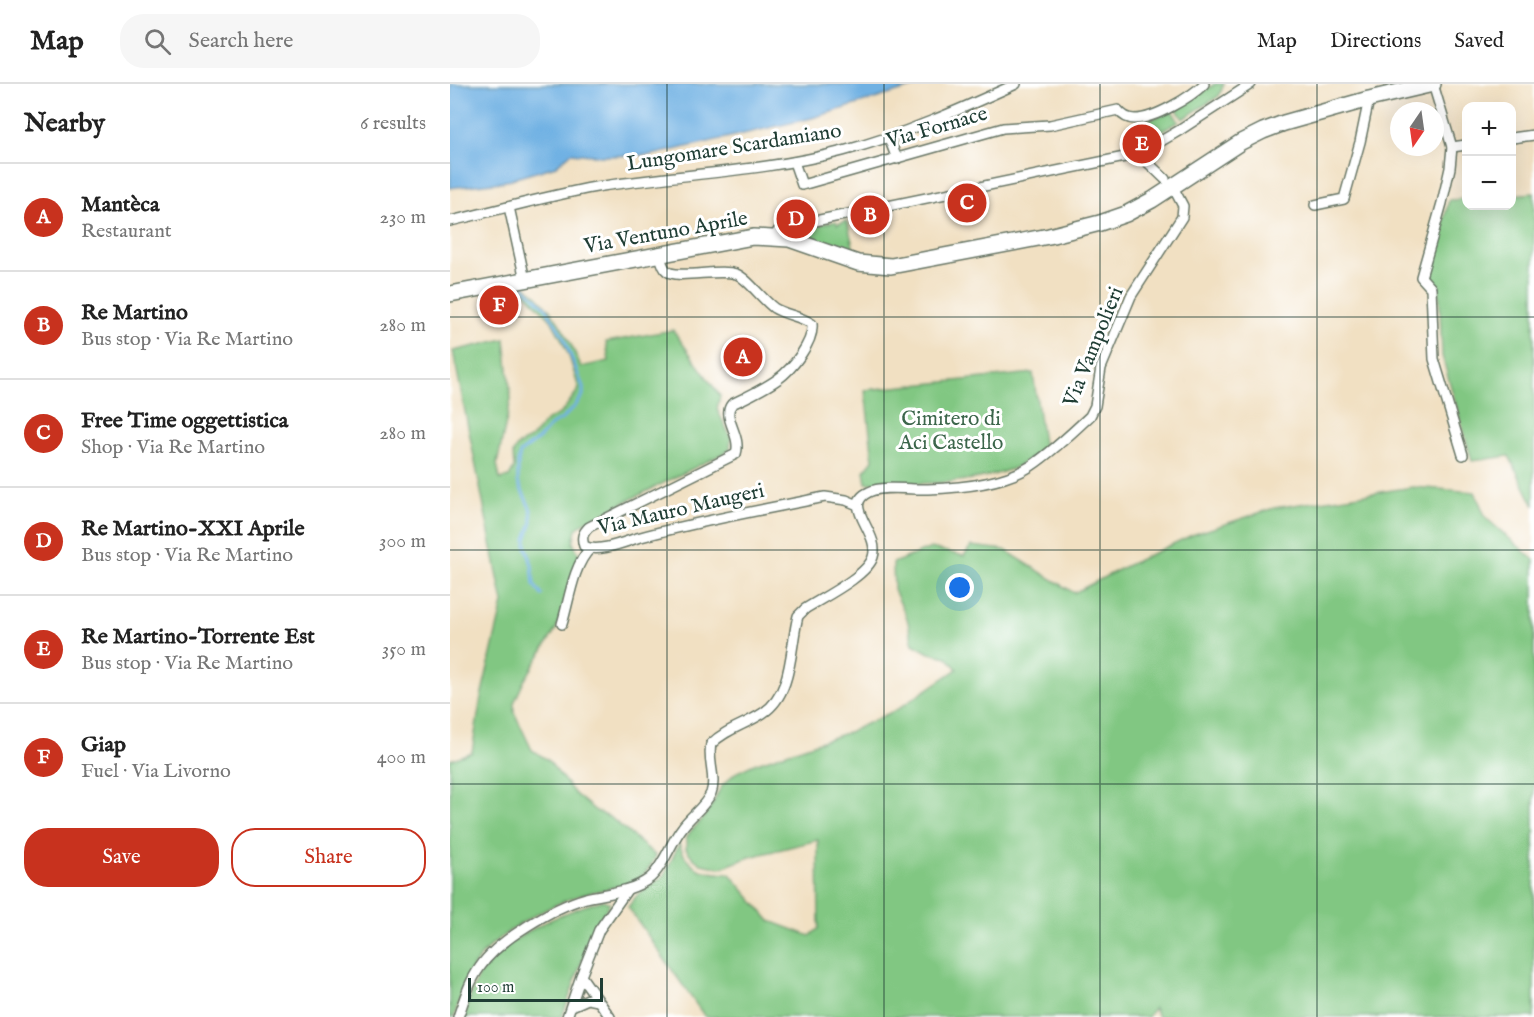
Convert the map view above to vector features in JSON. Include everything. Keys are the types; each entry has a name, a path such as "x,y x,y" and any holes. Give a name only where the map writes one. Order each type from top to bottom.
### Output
{"main road":[{"name":"Via Ventuno Aprile","path":"450,294 736,239 775,237 805,243 858,263 878,266 904,265 1100,224 1126,214 1169,183 1263,131 1369,99 1433,84"}],"street":[{"name":"Lungomare Scardamiano","path":"450,221 595,188 794,162 840,152 889,138 1016,84"},
{"name":"Via Fornace","path":"794,162 802,185 1003,128 1050,126 1118,111 1124,116 1135,119 1173,106 1204,84"},
{"path":"775,237 778,231 786,227 1139,154 1251,84"},
{"path":"1433,84 1452,147 1442,203 1421,277 1431,288 1434,359 1463,455"},
{"path":"1315,205 1344,200 1369,99"},
{"path":"1516,137 1534,135"},
{"path":"889,138 897,159"},
{"path":"1452,147 1462,146"},
{"path":"1139,154 1169,183"},
{"name":"Via Vampolieri","path":"858,505 868,492 879,489 967,486 1006,477 1030,467 1090,416 1095,406 1101,368 1131,296 1182,217 1183,206 1169,183"},
{"path":"509,207 520,281"},
{"name":"Via Mauro Maugeri","path":"660,254 664,267 672,273 721,272 740,276 773,308 812,324 813,332 803,351 780,378 728,408 738,446 736,454 589,527 582,540 584,546 590,549 680,526 825,497 858,505"},
{"path":"459,1017 474,976 496,948 529,926 567,906 583,899 627,890 651,877 682,828 707,800 714,782 710,764 711,744 734,727 766,711 775,701 786,679 798,616 868,567 873,558 874,541 858,512 858,505"},
{"path":"562,624 578,567 583,556 590,549"},
{"path":"567,1017 599,930 627,890"},
{"path":"581,976 610,1017"},
{"path":"572,1006 588,999 598,1001"}],"green space":[{"path":"1215,84 1224,84 1219,96 1183,119 1176,108"},
{"path":"1172,111 1179,122 1140,142 1133,126"},
{"path":"1534,193 1534,506 1509,456 1472,461 1442,356 1439,286 1430,275 1449,200 1462,199 1462,210 1516,210 1516,195"},
{"path":"836,221 837,224 846,221 848,224 855,255 810,237 793,233 793,230"},
{"path":"526,286 536,294 559,323 581,367 609,361 606,342 673,330 720,396 717,409 731,438 730,450 587,521 576,529 573,543 579,554 556,629 524,681 514,703 514,712 532,750 548,760 575,794 596,811 611,818 656,856 639,878 619,886 581,895 554,906 524,921 497,940 477,961 469,974 454,1017 450,1017 450,760 472,752 481,697 503,603 453,351 505,339 511,399 497,464 500,479 509,477 514,468 513,453 517,446 531,438 547,420 561,413 579,389 561,338 551,320 521,288"},
{"name":"Cimitero di Aci Castello","path":"1033,373 1044,450 1016,467 994,475 940,483 866,483 864,471 873,460 865,390"},
{"path":"1413,487 1475,492 1486,518 1534,560 1534,1017 1158,1017 1154,1008 1148,1017 705,1017 628,907 638,894 664,876 679,844 687,860 698,869 730,874 770,921 810,936 819,928 818,840 750,857 721,868 701,864 693,858 686,849 686,839 701,821 721,787 735,773 754,764 849,732 898,709 957,669 947,657 929,653 913,644 907,618 894,590 893,563 931,548 964,556 971,546 1005,550 1074,593 1192,535 1274,508"},
{"path":"603,900 610,903 589,945 562,1017 464,1017 474,986 483,970 496,955 512,942 548,921"}],"water":[{"path":"450,84 924,84 812,118 652,155 601,156 571,153 556,166 502,182 450,188"}],"waterway":[{"path":"524,287 546,308 563,336 583,387 583,395 575,406 520,453 518,462 518,482 531,510 532,522 526,546 532,565 534,585 542,595"}],"place":[{"name":"Re Martino-Torrente Est","path":"1142,144"},
{"name":"Free Time oggettistica","path":"967,203"},
{"name":"Re Martino","path":"870,215"},
{"name":"Re Martino-XXI Aprile","path":"796,219"},
{"name":"Giap","path":"499,305"},
{"name":"Mantèca","path":"743,357"}]}
